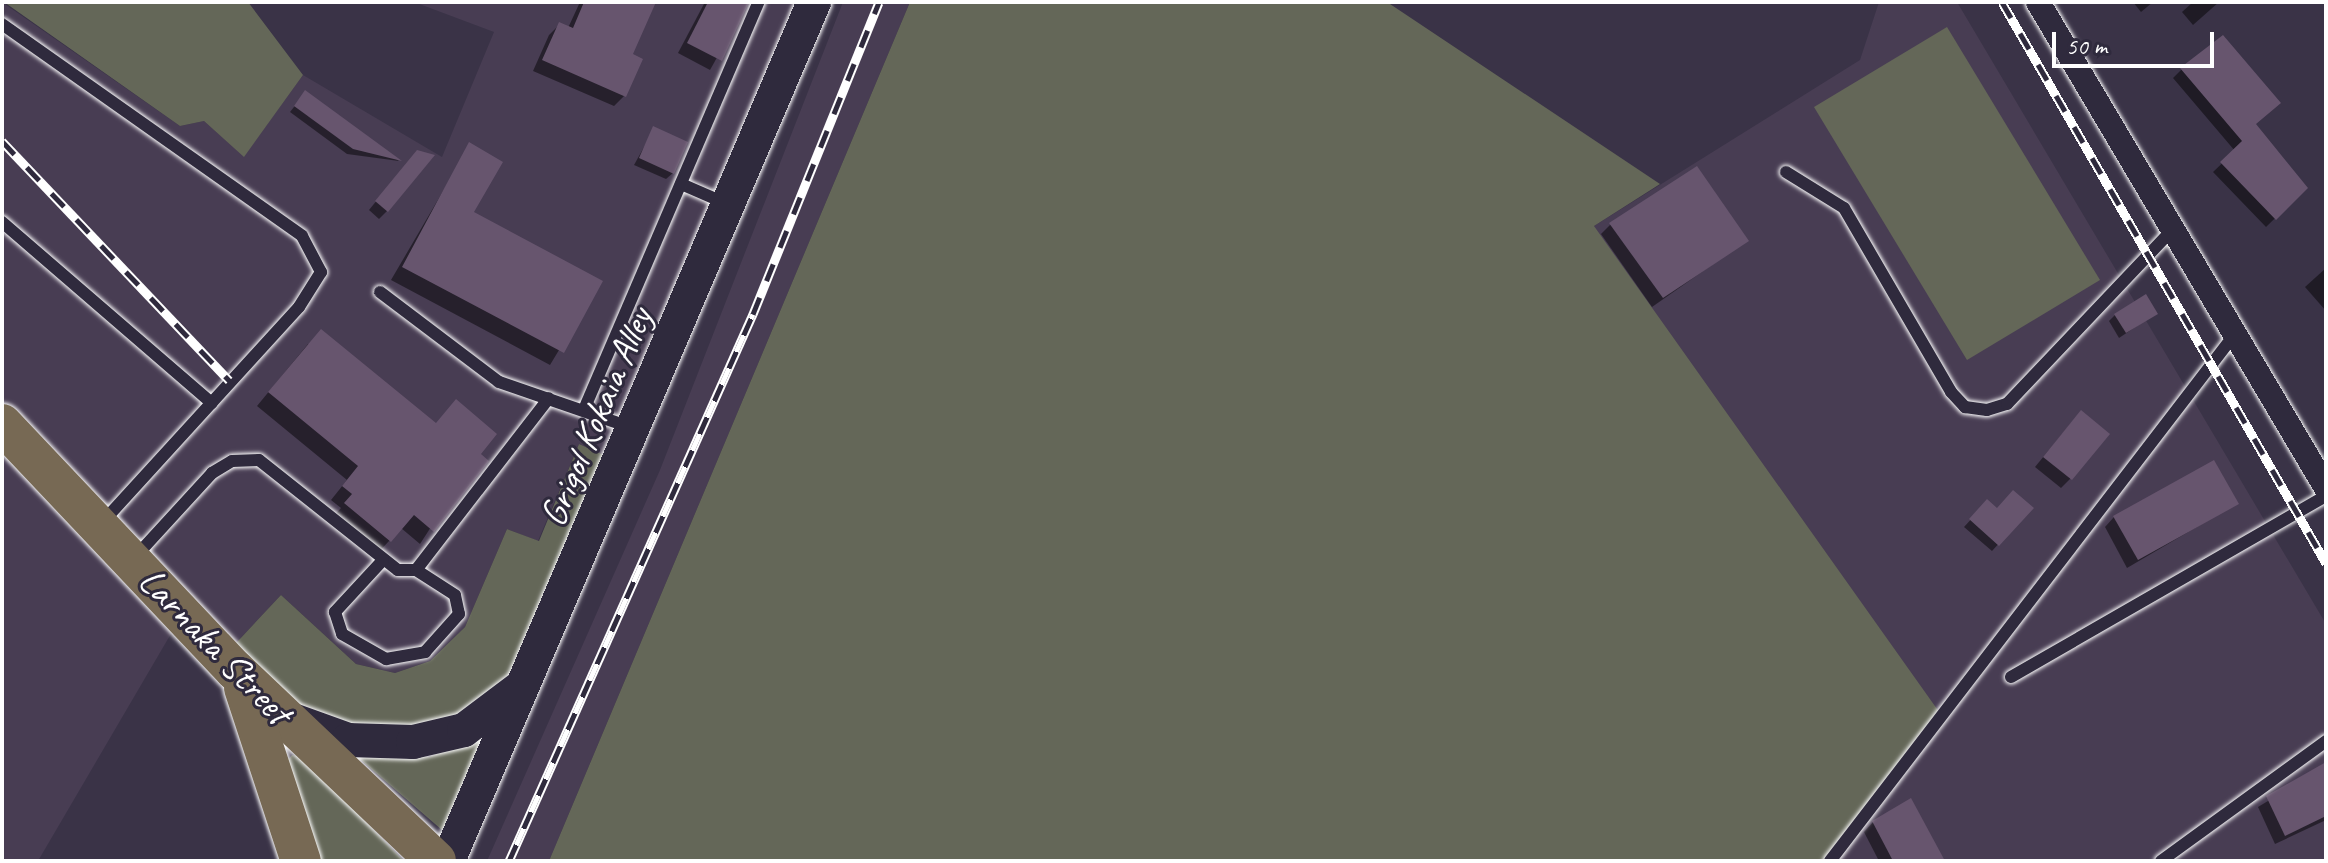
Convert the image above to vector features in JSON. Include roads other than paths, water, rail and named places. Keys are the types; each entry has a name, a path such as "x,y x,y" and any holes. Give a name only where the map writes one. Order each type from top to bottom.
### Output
{"highway":[{"name":"Larnaka Street","path":"2,424 235,670 436,861"},
{"path":"235,670 259,719 301,861"}],"main road":[{"name":"Grigol Kokaia Alley","path":"448,861 533,676 814,2"},
{"path":"284,717 348,740 413,742 488,717 533,676"}],"street":[{"path":"2038,2 2326,488"}],"lane":[{"path":"585,407 759,2"},
{"path":"2,24 312,247 317,285 99,526"},
{"path":"1786,172 1844,208 1951,392 1965,407 1987,410 2007,404 2173,229"},
{"path":"681,184 730,206"},
{"path":"2,241 7,227 212,403"},
{"path":"380,292 499,382 585,407 636,429"},
{"path":"1830,861 2235,334"},
{"path":"416,570 549,398"},
{"path":"131,560 212,473 232,461 259,460 383,560 416,570 455,595 459,614 425,652 386,659 342,634 335,612 383,560"},
{"path":"2011,677 2326,496"},
{"path":"2161,861 2326,741"}],"railway":[{"path":"509,861 753,314 879,2"},
{"path":"2002,2 2326,563"},
{"path":"2,141 229,380"}]}
